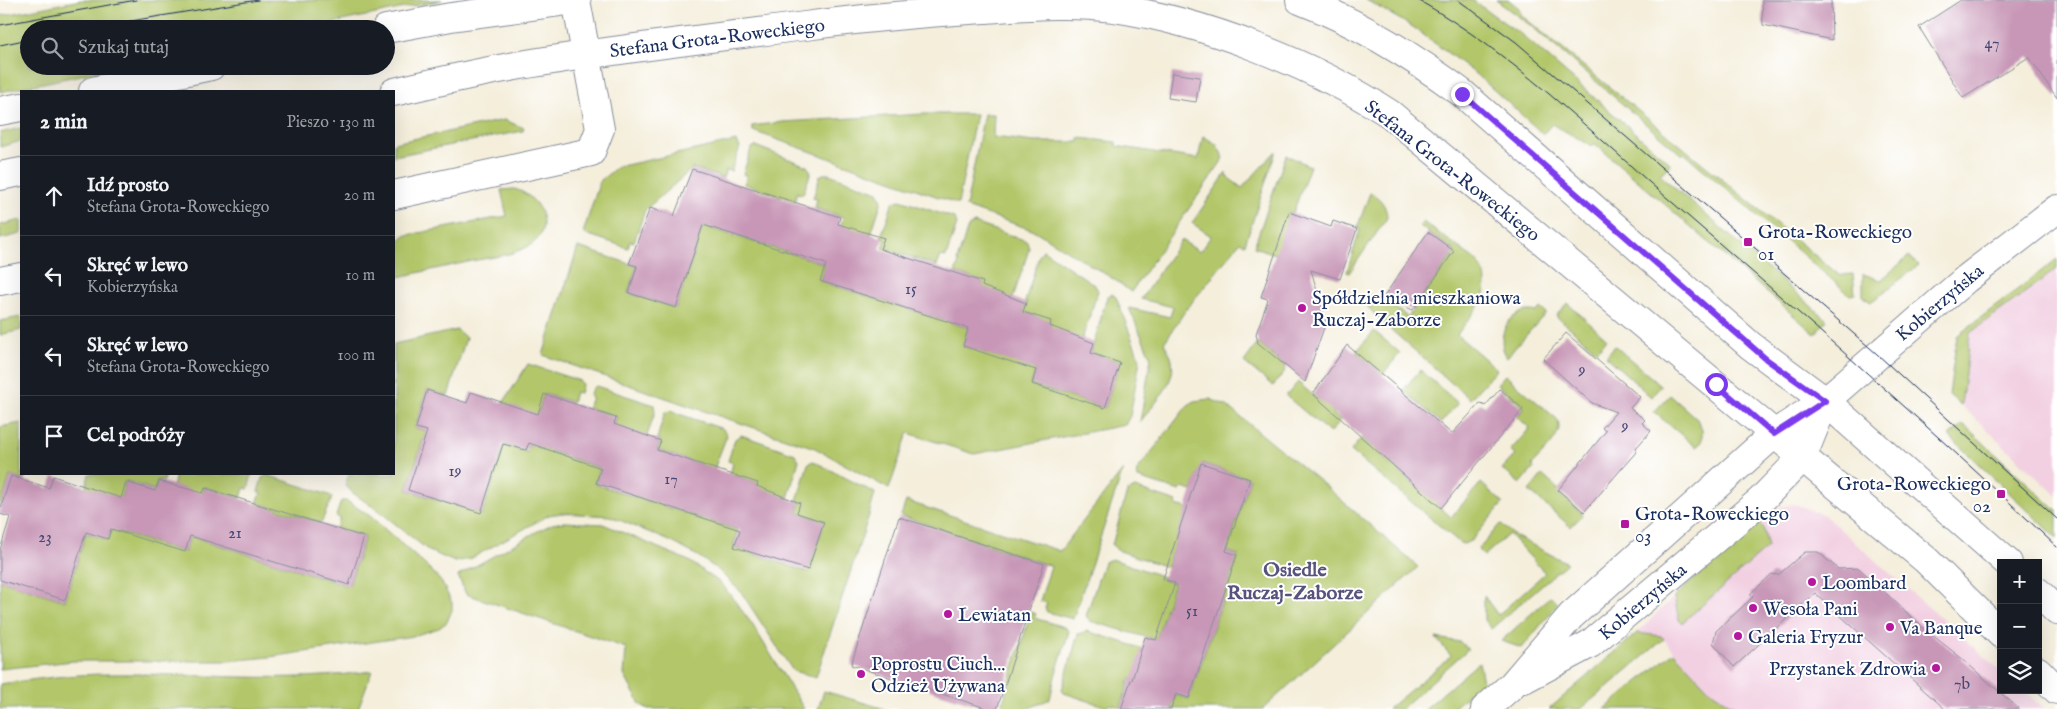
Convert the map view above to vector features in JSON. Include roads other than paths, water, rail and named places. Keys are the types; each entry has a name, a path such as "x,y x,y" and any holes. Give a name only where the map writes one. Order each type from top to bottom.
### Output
{"main road":[{"path":"395,27 451,17 576,0 600,129 591,152 395,195"},
{"path":"1300,0 1362,27 1420,62 1462,94 1766,359 1825,401 2003,559"},
{"name":"Stefana Grota-Roweckiego","path":"395,92 585,54 890,15 1051,4 1112,8 1183,22 1290,61 1370,101 1390,114 1926,560 1997,630"},
{"path":"98,90 169,75"},
{"path":"0,111 20,106"},
{"path":"0,176 20,172"},
{"name":"Kobierzyńska","path":"1486,709 1512,685 1571,616 1774,434 1825,401 1966,279 2057,209"},
{"path":"0,281 20,277"},
{"name":"Kobierzyńska","path":"1512,685 1590,644 1760,501 1802,458 1825,401"},
{"path":"2042,596 2057,611"},
{"path":"2042,675 2057,690"}],"tram line":[{"path":"27,20 136,0"},
{"path":"137,20 258,0"},
{"path":"1418,0 1484,43 1547,92 1864,370 2057,547"},
{"path":"1458,0 1516,42 1748,242 1877,354 2057,519"},
{"path":"0,25 20,21"},
{"path":"0,45 20,41"}],"place":[{"name":"Grota-Roweckiego 01","path":"1748,242"},
{"name":"Spółdzielnia mieszkaniowa Ruczaj-Zaborze","path":"1302,308"},
{"name":"Grota-Roweckiego 02","path":"2001,494"},
{"name":"Grota-Roweckiego 03","path":"1625,524"},
{"name":"Loombard","path":"1812,582"},
{"name":"Wesoła Pani","path":"1753,608"},
{"name":"Lewiatan","path":"948,614"},
{"name":"Va Banque","path":"1890,627"},
{"name":"Galeria Fryzur","path":"1738,636"},
{"name":"Przystanek Zdrowia","path":"1936,668"},
{"name":"Poprostu Ciuch... Odzież Używana","path":"861,674"}],"district":[{"name":"Osiedle Ruczaj-Zaborze","path":"1295,580"}]}
